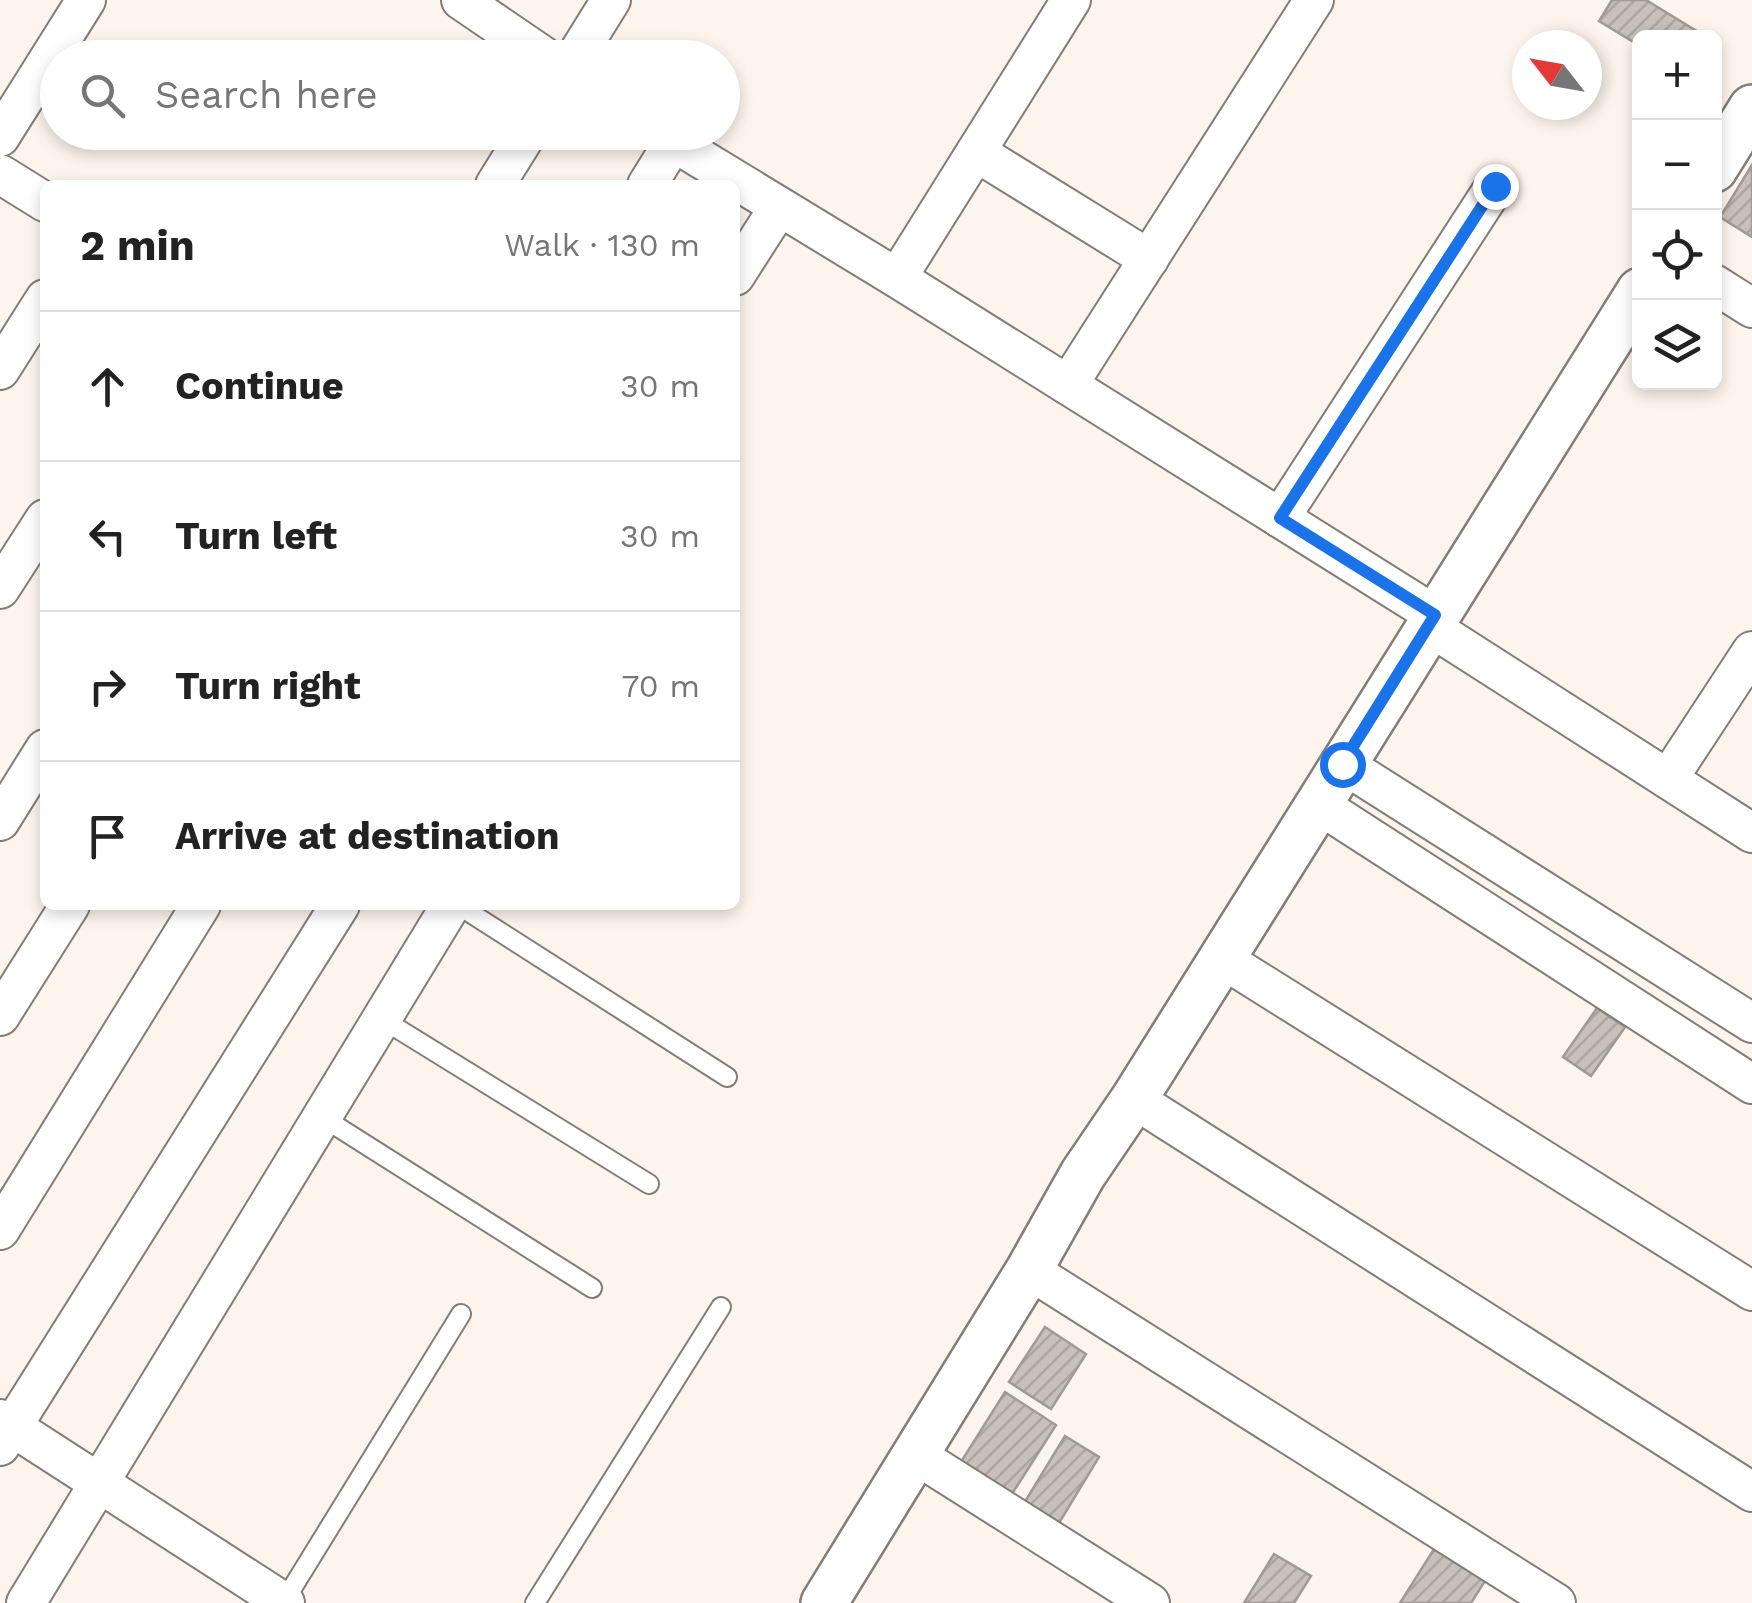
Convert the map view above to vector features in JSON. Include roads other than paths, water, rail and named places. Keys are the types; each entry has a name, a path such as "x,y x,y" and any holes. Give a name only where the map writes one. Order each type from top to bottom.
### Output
{"street":[{"path":"61,40 86,0"},
{"path":"461,0 520,40"},
{"path":"586,40 611,0"},
{"path":"897,278 1071,0"},
{"path":"1068,385 1314,0"},
{"path":"0,136 40,73"},
{"path":"1722,156 1752,108"},
{"path":"498,180 517,150"},
{"path":"649,180 660,150"},
{"path":"685,150 734,180"},
{"path":"976,152 1149,259"},
{"path":"0,174 40,199"},
{"path":"740,183 1280,518 1752,833"},
{"path":"1280,518 1495,186"},
{"path":"740,268 779,207"},
{"path":"1722,289 1752,308"},
{"path":"837,1598 916,1455 1030,1270 1083,1174 1134,1099 1634,300"},
{"path":"0,370 40,307"},
{"path":"0,589 40,527"},
{"path":"1668,779 1752,650"},
{"path":"0,821 40,756"},
{"path":"1342,764 1752,1023"},
{"path":"1318,804 1752,1084"},
{"path":"0,1016 67,910"},
{"path":"0,1230 198,910"},
{"path":"284,1603 99,1483 4,1431 337,910"},
{"path":"26,1603 451,910"},
{"path":"1221,958 1752,1292"},
{"path":"1134,1099 1752,1492"},
{"path":"1030,1270 1556,1603"},
{"path":"916,1455 1150,1603"}],"lane":[{"path":"462,910 727,1076"},
{"path":"382,1019 649,1184"},
{"path":"322,1117 592,1288"},
{"path":"535,1603 722,1307"},
{"path":"284,1603 461,1314"}]}
